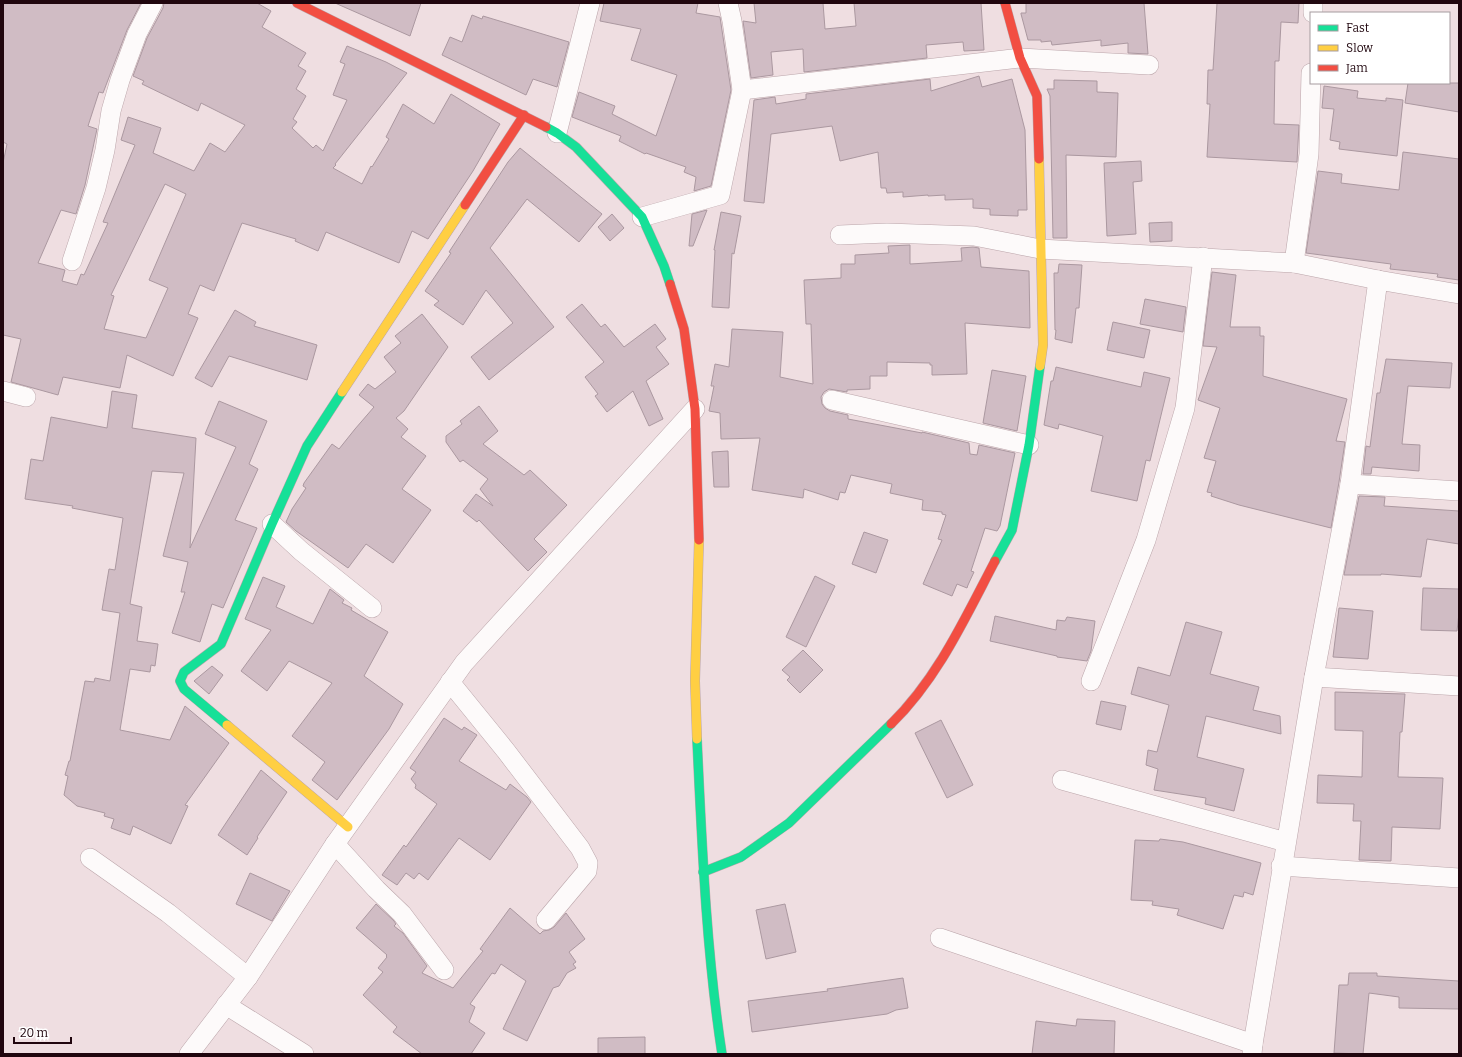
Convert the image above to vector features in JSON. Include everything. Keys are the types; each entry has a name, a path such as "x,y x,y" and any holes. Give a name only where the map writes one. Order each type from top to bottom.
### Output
{"street":[{"path":"72,261 96,188 105,150 111,111 120,80 137,34 152,3"},
{"path":"297,3 524,115 557,133 576,147 642,218 664,266 684,329 695,409 699,528 695,681 703,872 715,1008 722,1054"},
{"path":"557,133 590,3"},
{"path":"642,218 720,195 742,90 728,3"},
{"path":"703,872 741,857 789,823 908,707 941,662 1012,530 1029,445 1043,345 1037,96 1020,58 1005,3"},
{"path":"742,90 1020,58 1149,65"},
{"path":"1294,263 1309,154 1311,84"},
{"path":"348,827 184,690 180,681 184,672 221,644 307,446 524,115"},
{"path":"840,235 887,233 974,236 1040,249 1294,263 1459,294"},
{"path":"1091,680 1146,540 1185,408 1203,257"},
{"path":"940,938 1252,1049 1281,866 1350,484 1378,280"},
{"path":"3,391 26,397"},
{"path":"832,400 1029,445"},
{"path":"189,1054 248,977 335,844 464,663 695,409"},
{"path":"1350,484 1459,491"},
{"path":"272,524 301,551 372,608"},
{"path":"1314,678 1459,686"},
{"path":"450,682 506,751 580,848 588,863 587,871 546,920"},
{"path":"1062,780 1286,842"},
{"path":"335,844 376,889 402,914 444,970"},
{"path":"90,858 168,913 248,977"},
{"path":"1281,866 1459,878"},
{"path":"226,1005 304,1054"}],"building":[{"path":"3,3 141,3 127,30 103,93 99,92 88,126 97,129 85,185 76,214 61,210 38,263 65,270 62,281 77,285 81,274 84,275 108,223 103,222 135,145 121,140 128,117 161,128 153,153 194,171 210,143 225,152 245,125 201,103 198,111 142,84 144,81 133,76 147,38 163,8 164,3 257,3 271,11 262,27 306,53 298,66 306,71 296,89 306,96 293,119 297,122 292,128 313,148 316,145 323,151 347,100 333,95 345,64 340,62 347,46 386,62 407,73 333,168 362,184 371,166 372,167 389,139 386,137 403,104 434,124 451,94 500,124 473,171 428,239 412,231 399,263 326,232 318,251 295,241 296,239 242,223 214,291 200,285 188,314 198,318 173,376 127,355 120,388 63,377 58,395 11,382 21,339 3,335 3,163 7,144 3,142","holes":["165,184 186,194 149,280 168,288 146,338 104,329 114,296 111,295"]},
{"path":"335,3 421,3 410,36"},
{"path":"604,3 698,3 696,13 720,17 731,90 711,186 694,191 696,177 684,172 686,167 646,153 645,154 619,141 621,136 572,117 579,92 615,106 612,114 656,136 677,75 631,60 641,29 600,21"},
{"path":"754,3 823,3 825,29 856,26 854,3 981,3 984,50 964,51 963,42 926,45 927,58 804,72 803,49 771,52 773,75 751,78 743,21 756,23"},
{"path":"1026,3 1144,3 1148,54 1128,53 1128,43 1101,46 1101,40 1052,45 1051,41 1041,42 1041,40 1028,40 1021,14 1026,13"},
{"path":"1217,3 1299,3 1298,23 1281,22 1279,61 1275,61 1274,124 1299,125 1297,162 1207,157 1210,104 1207,104 1208,70 1213,70"},
{"path":"472,15 482,19 483,16 569,42 557,87 533,79 526,95 442,55 450,37 462,42"},
{"path":"979,76 982,87 1012,79 1025,130 1027,210 1018,210 1018,216 990,215 990,209 973,208 973,199 945,200 945,195 903,197 903,192 887,193 886,188 881,188 878,152 840,161 832,126 771,134 764,203 744,201 754,100 775,97 776,104 806,99 806,94 930,79 931,91"},
{"path":"1054,80 1097,81 1097,92 1118,93 1116,157 1066,155 1067,238 1053,238 1050,96 1047,89 1054,89"},
{"path":"1459,83 1459,112 1405,103 1408,84"},
{"path":"1324,86 1358,91 1357,98 1386,101 1386,98 1403,100 1397,156 1339,149 1340,142 1330,140 1334,109 1322,108"},
{"path":"520,148 602,214 579,242 527,199 490,248 554,327 489,380 471,357 513,323 486,290 463,325 434,305 439,301 425,291 451,253 449,252 508,162"},
{"path":"1403,152 1459,159 1459,280 1437,277 1438,274 1390,269 1391,264 1306,253 1318,171 1342,174 1341,183 1399,190"},
{"path":"1141,161 1142,181 1133,182 1136,234 1107,236 1104,163"},
{"path":"707,210 693,246 689,246 692,214"},
{"path":"721,212 741,216 734,254 732,253 729,308 712,307 714,250"},
{"path":"612,214 624,228 610,241 598,227"},
{"path":"1172,222 1172,241 1150,242 1149,223"},
{"path":"910,245 910,264 962,261 961,248 973,247 979,248 981,267 1029,271 1030,328 965,323 967,374 932,375 932,365 930,365 930,363 887,362 887,376 870,376 870,389 847,390 847,392 829,389 824,392 821,397 822,404 825,408 830,411 848,415 848,419 922,432 969,443 970,454 977,455 979,445 1015,453 1000,526 997,531 985,528 971,571 974,572 967,588 957,584 952,596 923,584 942,540 938,539 946,515 942,514 942,512 922,510 923,500 890,493 892,484 851,475 845,493 840,492 838,500 804,489 803,498 752,490 760,438 721,439 720,413 709,411 714,386 711,386 715,364 729,367 732,329 783,332 780,377 813,384 811,324 806,324 804,280 841,278 841,264 855,264 855,255 889,253 888,246"},
{"path":"1059,264 1082,265 1079,308 1076,308 1072,343 1055,339 1054,273 1058,273"},
{"path":"1212,272 1236,275 1230,327 1260,327 1260,336 1264,336 1263,376 1347,399 1336,441 1345,442 1331,528 1239,505 1211,496 1212,493 1207,492 1216,461 1204,458 1220,408 1198,400 1217,347 1203,346"},
{"path":"1145,299 1186,307 1183,332 1140,324"},
{"path":"582,304 601,327 605,324 624,347 655,324 666,339 656,347 669,364 646,381 663,419 649,426 633,391 607,412 595,396 598,394 585,377 604,362 566,317"},
{"path":"235,310 256,322 254,326 317,345 307,380 229,356 212,387 195,378"},
{"path":"422,314 448,347 404,411 396,418 408,429 401,437 426,456 402,489 431,510 393,563 366,544 348,568 296,531 286,522 292,509 306,488 303,486 304,483 332,444 339,449 374,407 359,395 368,384 375,389 396,372 384,357 401,343 395,336"},
{"path":"1113,322 1150,330 1144,358 1107,350"},
{"path":"1386,359 1452,363 1450,388 1408,386 1402,444 1420,445 1419,471 1372,467 1371,474 1363,474 1366,446 1370,447 1377,393 1380,393"},
{"path":"1056,367 1141,387 1144,372 1170,378 1150,461 1146,460 1137,501 1091,491 1103,436 1059,424 1058,429 1044,425 1051,381 1053,381"},
{"path":"992,370 1026,376 1017,431 983,423"},
{"path":"112,391 137,395 132,428 196,438 190,548 236,447 205,434 219,401 267,421 249,464 258,469 235,520 257,528 223,608 212,604 200,642 172,633 185,592 181,592 188,562 163,556 184,473 152,471 130,604 142,607 137,641 158,644 155,666 151,665 150,672 130,669 120,730 170,740 185,706 229,743 185,805 188,806 171,844 133,826 130,835 111,828 114,819 104,816 105,813 77,806 64,795 68,776 65,775 70,761 85,681 94,682 95,678 110,681 120,613 102,610 109,569 115,570 123,518 72,508 73,506 25,499 31,459 43,461 51,417 107,428"},
{"path":"479,406 498,431 483,444 524,475 530,470 567,505 534,539 547,552 528,571 479,520 477,522 463,511 476,494 493,506 480,489 488,479 463,460 460,462 446,442 446,436 462,424 460,421"},
{"path":"728,451 729,487 714,487 712,452"},
{"path":"1359,496 1385,497 1384,506 1459,511 1459,544 1427,539 1421,577 1381,574 1344,575"},
{"path":"864,532 888,540 876,573 852,564"},
{"path":"815,576 835,586 806,647 786,637"},
{"path":"263,577 285,586 276,607 313,624 330,589 344,600 342,603 352,608 351,610 388,632 364,676 403,704 389,729 337,800 312,780 325,762 292,736 332,683 289,661 267,691 241,671 271,630 245,619"},
{"path":"1423,588 1459,589 1457,631 1421,630"},
{"path":"1339,608 1373,611 1368,659 1333,657"},
{"path":"995,616 1056,630 1057,620 1065,621 1067,617 1095,621 1091,651 1087,661 1057,657 990,641"},
{"path":"1186,622 1222,632 1210,674 1259,687 1253,710 1280,716 1281,734 1206,716 1197,757 1244,769 1234,811 1205,804 1206,798 1154,790 1158,769 1146,765 1148,750 1157,752 1169,705 1131,694 1138,667 1170,676"},
{"path":"803,650 823,670 800,693 787,680 790,677 782,670"},
{"path":"212,666 223,675 209,694 194,681"},
{"path":"1335,692 1405,694 1402,732 1400,732 1398,777 1443,778 1440,829 1392,827 1391,861 1359,860 1361,821 1353,821 1354,804 1317,803 1318,775 1362,777 1363,731 1335,730"},
{"path":"1101,701 1126,706 1121,730 1096,724"},
{"path":"444,718 462,730 464,727 477,735 459,761 506,790 510,784 531,802 490,860 459,838 428,880 419,873 414,879 406,873 397,885 382,875 404,845 406,847 437,804 415,788 416,785 411,779 416,772 410,768"},
{"path":"941,720 973,785 947,798 915,733"},
{"path":"261,770 287,792 257,837 258,838 247,855 218,835"},
{"path":"1160,839 1183,842 1261,863 1253,895 1244,892 1243,897 1234,895 1223,929 1177,915 1179,909 1152,905 1153,901 1131,900 1135,840 1159,841"},
{"path":"250,873 290,891 272,921 236,904"},
{"path":"376,904 394,921 396,924 394,926 403,933 427,966 422,973 453,988 483,951 480,949 510,908 540,934 543,931 554,927 566,913 585,939 569,952 576,962 573,964 576,968 567,973 559,986 553,988 527,1041 503,1029 526,981 501,964 495,974 492,973 470,1004 475,1007 469,1022 485,1033 471,1054 422,1054 393,1032 397,1027 363,995 383,972 378,968 387,957 387,955 356,928"},
{"path":"785,904 796,952 766,959 756,910"},
{"path":"1349,973 1377,973 1377,976 1459,981 1459,1009 1399,1008 1399,997 1369,993 1363,1054 1334,1053 1339,985 1348,985"},
{"path":"903,978 908,1008 896,1010 887,1014 752,1032 748,1001 828,991 827,989"},
{"path":"1077,1019 1115,1021 1114,1054 1032,1054 1036,1021 1076,1026"},
{"path":"645,1037 645,1054 598,1054 598,1038"}],"traffic: fast":[{"path":"546,127 576,147 642,217 664,266 670,284"},
{"path":"995,561 1012,530 1029,445 1040,366"},
{"path":"227,725 184,689 180,681 184,672 221,644 307,446 342,392"},
{"path":"703,872 741,857 789,823 891,724"},
{"path":"697,739 708,937 722,1054"}],"traffic: slow":[{"path":"1039,159 1043,345 1040,366"},
{"path":"342,392 465,205"},
{"path":"697,739 695,681 699,540"},
{"path":"227,725 348,827"}],"traffic: jam":[{"path":"297,3 546,127"},
{"path":"1005,3 1020,58 1037,96 1039,159"},
{"path":"465,205 524,115"},
{"path":"670,284 684,329 695,409 699,540"},
{"path":"891,724 908,706 937,667 995,561"}]}
